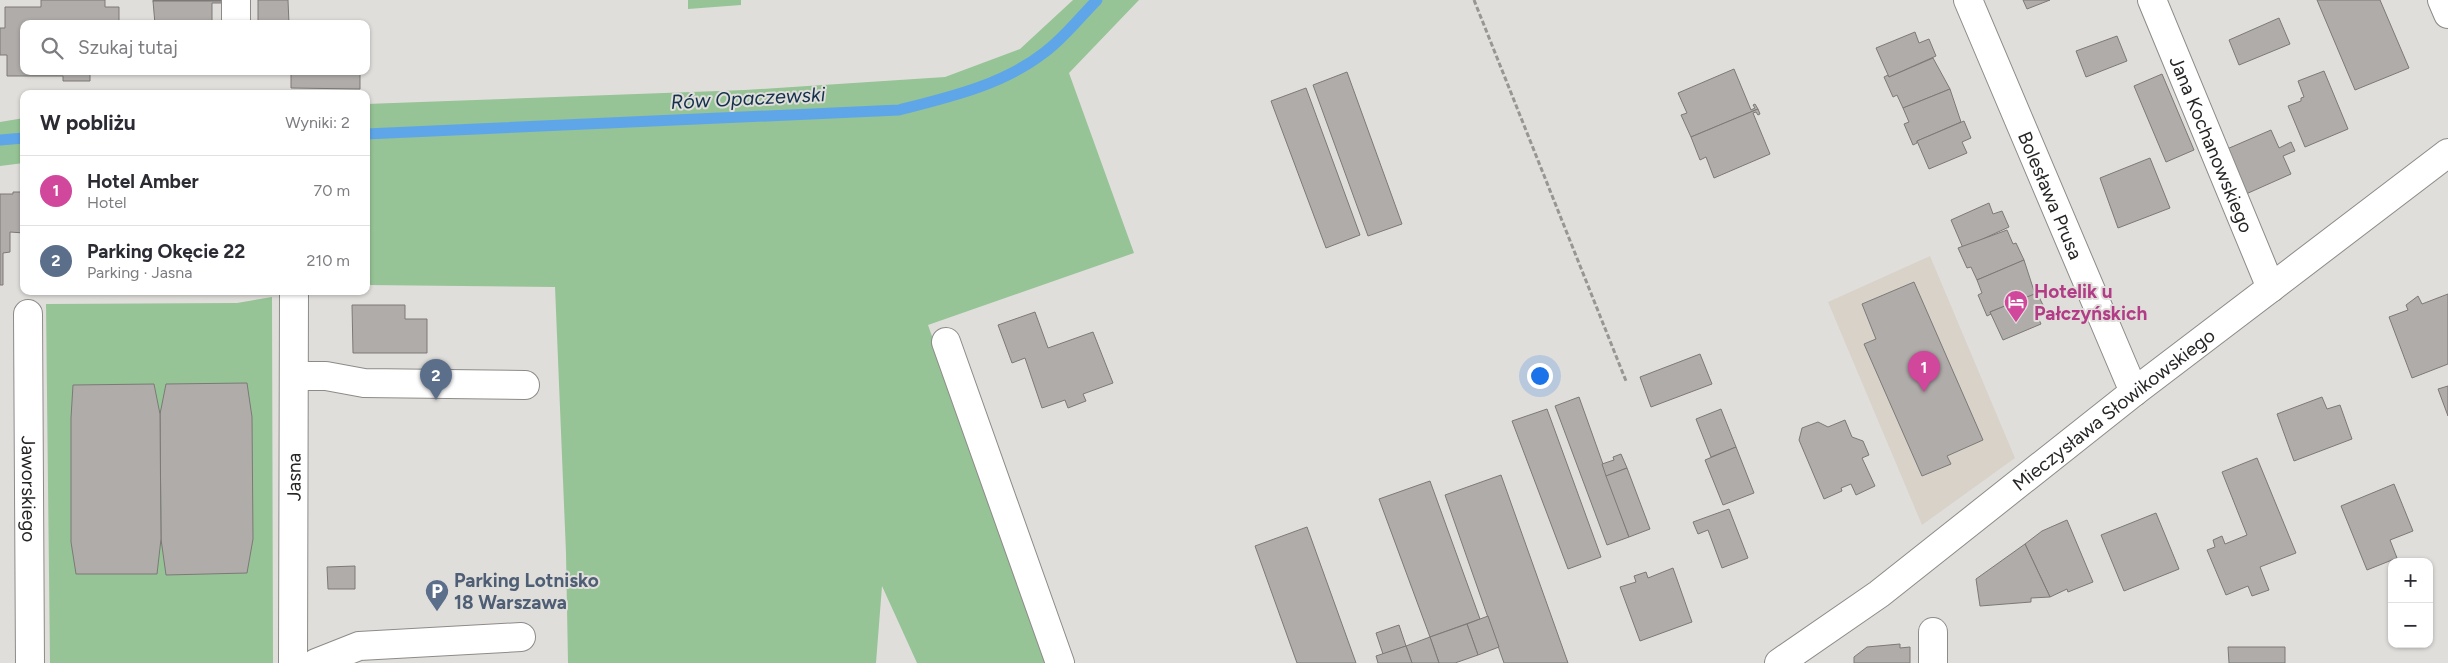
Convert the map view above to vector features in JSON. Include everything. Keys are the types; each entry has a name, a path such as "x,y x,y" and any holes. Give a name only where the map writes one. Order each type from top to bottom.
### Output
{"street":[{"path":"236,0 236,20"},
{"name":"Bolesława Prusa","path":"1968,0 2134,392"},
{"name":"Jana Kochanowskiego","path":"2152,0 2271,288"},
{"path":"2442,0 2448,14"},
{"name":"Mieczysława Słowikowskiego","path":"1779,663 1879,594 2134,392 2448,153"},
{"name":"Jasna","path":"292,663 294,295"},
{"name":"Jaworskiego","path":"28,314 30,663"},
{"path":"946,342 1060,663"},
{"path":"294,376 326,376 364,382 525,385"},
{"path":"1933,632 1933,663"},
{"path":"316,663 359,646 521,637"}],"path":[{"path":"1474,0 1626,381"}],"shaded area":[{"path":"1930,256 2015,458 1922,525 1828,302"}],"green space":[{"path":"688,0 741,0 741,5 688,9"},
{"path":"1073,0 1139,0 1069,73 1134,253 928,325 1048,663 917,663 882,586 876,663 568,663 566,553 555,287 370,285 370,104 745,90 945,77 1020,49"},
{"path":"20,119 20,164 0,166 0,122"},
{"path":"272,297 273,663 50,663 46,304 237,303"}],"building":[{"path":"41,0 105,0 105,7 119,7 119,20 20,20 20,75 90,75 90,81 63,81 63,76 7,76 7,55 0,55 0,28 5,28 5,7 41,7"},
{"path":"222,0 222,1 153,1"},
{"path":"258,0 288,0 289,20 258,20"},
{"path":"2023,0 2050,0 2027,9"},
{"path":"2317,0 2380,0 2409,68 2355,90"},
{"path":"153,1 222,1 222,3 212,3 212,20 155,20"},
{"path":"2279,18 2290,44 2239,65 2229,40"},
{"path":"1915,32 1919,43 1929,39 1936,56 1889,77 1876,48"},
{"path":"2117,36 2127,61 2086,77 2076,51"},
{"path":"1933,58 1950,89 1903,108 1897,95 1893,97 1884,77 1888,75 1889,77"},
{"path":"1734,69 1751,110 1755,108 1753,105 1755,104 1758,109 1691,137 1681,115 1687,113 1678,93"},
{"path":"2324,71 2348,129 2305,147 2288,106 2301,101 2301,98 2304,97 2298,81"},
{"path":"1347,72 1402,224 1368,236 1313,85"},
{"path":"2162,74 2194,150 2166,162 2134,86"},
{"path":"291,75 360,75 360,89 291,88"},
{"path":"1306,88 1360,235 1326,248 1271,101"},
{"path":"1950,89 1961,122 1917,141 1913,145 1904,124 1909,122 1903,108"},
{"path":"1758,109 1760,114 1753,113 1770,154 1714,178 1706,157 1700,160 1691,137"},
{"path":"1964,121 1971,138 1962,142 1967,153 1929,169 1917,141"},
{"path":"2271,130 2279,148 2291,142 2295,151 2283,156 2291,174 2246,194 2227,149"},
{"path":"2150,158 2170,208 2118,228 2100,178"},
{"path":"13,192 20,192 20,233 10,232 10,252 3,253 3,285 0,285 0,194 13,194"},
{"path":"1989,203 1993,214 2002,211 2009,227 1963,248 1951,220"},
{"path":"2007,230 2013,244 2016,243 2024,260 1977,280 1971,267 1967,268 1958,248"},
{"path":"2024,260 2035,294 1990,312 1991,314 1987,316 1978,295 1982,293 1977,280"},
{"path":"1914,282 1983,440 1947,456 1951,464 1922,476 1864,344 1876,339 1862,304"},
{"path":"2037,293 2045,309 2036,313 2041,324 2003,340 1990,312"},
{"path":"2448,294 2448,364 2412,378 2389,317 2408,310 2406,305 2418,296 2422,304"},
{"path":"352,305 405,305 405,319 427,319 427,353 353,353"},
{"path":"1035,312 1048,348 1093,332 1113,383 1083,394 1086,401 1068,408 1065,400 1042,408 1025,358 1012,363 998,325"},
{"path":"1700,354 1712,384 1651,407 1640,377"},
{"path":"247,383 252,417 253,539 247,573 166,575 161,539 160,414 166,384"},
{"path":"154,384 160,414 161,539 157,574 76,574 71,542 71,418 73,385"},
{"path":"2448,386 2448,416 2438,389"},
{"path":"1579,397 1629,537 1607,545 1555,406"},
{"path":"2322,397 2327,409 2340,405 2352,439 2294,461 2277,414"},
{"path":"1547,409 1601,557 1568,569 1512,421"},
{"path":"1721,409 1736,447 1711,457 1696,419"},
{"path":"1845,420 1852,437 1863,441 1869,455 1862,458 1875,486 1856,495 1851,484 1841,488 1842,491 1824,499 1799,440 1802,428 1818,422 1828,427"},
{"path":"1736,447 1754,493 1723,505 1705,460"},
{"path":"1621,454 1627,468 1606,476 1602,464 1614,460 1613,457"},
{"path":"2257,458 2296,553 2260,567 2269,590 2252,596 2248,586 2226,595 2207,550 2215,547 2213,540 2222,536 2225,544 2247,535 2222,472"},
{"path":"1627,468 1650,529 1629,537 1606,476"},
{"path":"1501,475 1568,663 1504,663 1445,495"},
{"path":"1430,481 1480,619 1430,637 1379,499"},
{"path":"2394,484 2413,531 2390,540 2397,558 2388,558 2388,562 2367,570 2341,506"},
{"path":"1729,509 1748,558 1722,568 1708,530 1698,534 1693,522"},
{"path":"2156,513 2179,569 2124,591 2101,535"},
{"path":"2067,520 2093,582 2068,592 2067,589 2050,597 2025,544 2042,531"},
{"path":"1307,527 1356,663 1297,663 1255,546"},
{"path":"2025,544 2050,597 2031,598 2031,602 1980,606 1976,579"},
{"path":"355,566 355,589 328,589 327,567"},
{"path":"1673,568 1692,622 1640,641 1620,587 1636,582 1634,576 1646,572 1648,578"},
{"path":"1488,616 1499,647 1478,655 1467,624"},
{"path":"1467,624 1478,655 1455,663 1439,663 1430,637"},
{"path":"1399,625 1406,646 1383,654 1376,633"},
{"path":"1430,637 1439,663 1412,663 1406,646"},
{"path":"1900,644 1900,648 1910,647 1910,663 1854,663 1854,657 1867,647"},
{"path":"1406,646 1412,663 1378,663 1376,656"},
{"path":"2228,647 2285,647 2285,663 2229,663"}],"waterway":[{"name":"Rów Opaczewski","path":"370,134 899,110 975,88 1012,73 1052,46 1097,0"},
{"name":"Rów Opaczewski","path":"0,140 20,138"}],"place":[{"name":"Hotelik u Pałczyńskich","path":"2016,323"},
{"name":"Hotel Amber","path":"1924,392"},
{"name":"Parking Okęcie 22","path":"436,400"},
{"name":"Parking Lotnisko 18 Warszawa","path":"437,612"}]}
